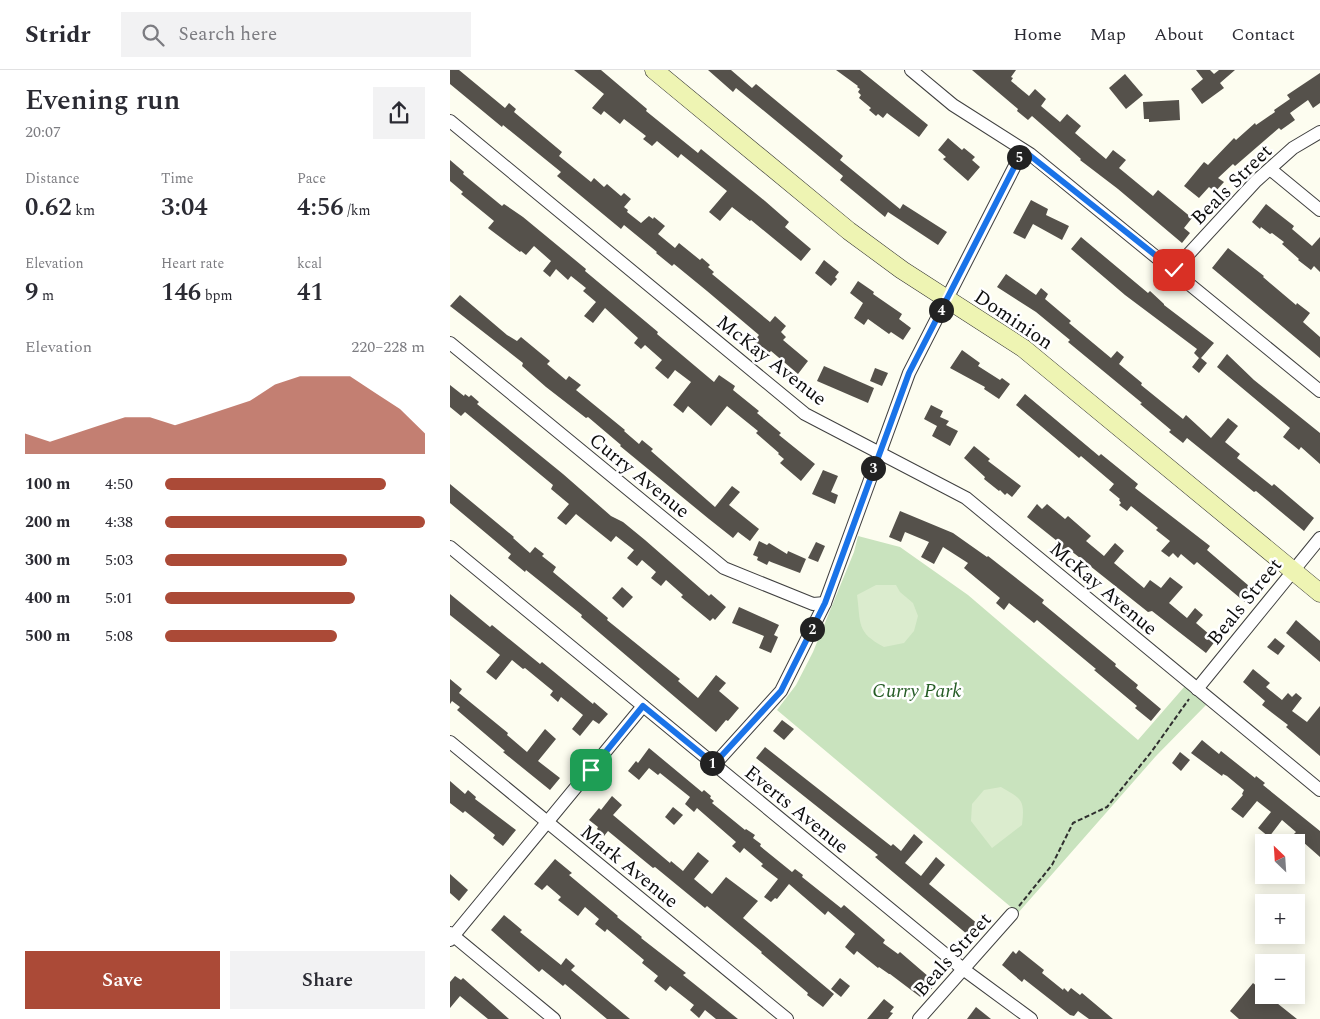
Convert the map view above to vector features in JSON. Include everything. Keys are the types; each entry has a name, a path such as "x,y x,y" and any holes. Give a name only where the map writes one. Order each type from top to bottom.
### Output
{"street":[{"name":"Dominion","path":"654,70 849,231 946,300 1023,348 1320,592"},
{"path":"911,70 953,105 1023,150 1174,270 1320,391"},
{"name":"McKay Avenue","path":"450,121 805,414 966,498 1194,693 1320,790"},
{"name":"Beals Street","path":"1174,270 1256,181 1293,148 1320,132"},
{"path":"714,764 781,691 825,603 878,453 909,373 1023,150"},
{"path":"1270,169 1320,210"},
{"name":"Curry Avenue","path":"450,343 724,568 813,604 825,603"},
{"name":"Beals Street","path":"1194,693 1320,538"},
{"name":"Everts Avenue","path":"450,547 964,969 1031,1019"},
{"path":"554,1019 451,936 643,706"},
{"name":"Mark Avenue","path":"450,742 787,1019"},
{"name":"Beals Street","path":"920,1019 1014,912"}],"path":[{"path":"1014,912 1052,866 1073,823 1107,807 1152,751 1194,693"}],"green space":[{"name":"Curry Park","path":"858,536 900,547 968,595 1138,740 1185,686 1206,705 1156,756 1018,913 777,710 796,685 813,652 854,552"},
{"path":"876,585 896,585 900,592 913,603 918,616 914,631 904,643 884,647 864,632 860,620 857,595"},
{"path":"1001,787 1014,794 1020,801 1023,810 1022,825 992,848 971,821 972,804 984,790"}],"building":[{"path":"450,70 459,70 505,108 509,103 516,109 514,112 562,152 559,156 591,182 594,178 604,187 607,184 621,196 624,193 631,199 624,207 628,210 627,212 641,223 649,216 653,219 654,217 665,226 658,234 675,248 679,243 700,260 702,258 710,265 708,267 714,272 712,274 770,322 775,316 786,326 781,332 786,337 783,340 808,361 798,374 771,351 769,353 754,341 759,335 707,291 674,264 672,266 624,225 621,229 557,176 561,172 450,84"},
{"path":"574,70 601,70 647,109 646,111 698,153 701,149 765,201 789,222 785,227 811,249 801,261 732,207 720,221 709,212 727,191 681,154 678,158 657,141 652,146 643,139 646,136 624,119 620,124 604,111 601,115 592,108 604,94"},
{"path":"708,70 731,70 752,88 756,84 843,156 840,160 900,209 903,204 947,232 938,245 888,212 885,217 840,180 843,176 736,88 733,92"},
{"path":"836,70 860,70 928,125 919,137 887,113 883,118 878,114 876,116 869,110 871,108 859,98 861,95 858,92 860,89 858,86"},
{"path":"972,70 1016,70 1011,77 1013,78 1011,81 1029,96 1035,89 1046,99 1041,106 1060,122 1067,114 1081,126 1075,133 1106,159 1113,150 1126,160 1119,168 1153,196 1158,190 1192,218 1184,228 1190,233 1182,243 1080,160 1032,116 1028,120 1017,111 1018,109"},
{"path":"1196,70 1210,70 1214,74 1219,70 1235,70 1220,83 1224,88 1202,104 1191,89 1203,79"},
{"path":"1320,73 1320,103 1313,108 1308,100 1290,113 1295,120 1281,130 1279,128 1235,166 1233,164 1218,178 1224,182 1215,192 1209,187 1199,198 1184,186 1204,162 1208,165 1234,138 1236,140 1255,123 1256,125 1275,112 1274,110 1290,99 1287,95"},
{"path":"1125,74 1143,95 1126,109 1109,88"},
{"path":"1179,100 1180,120 1149,122 1149,119 1144,119 1143,102"},
{"path":"948,138 962,150 964,148 975,157 972,160 980,167 968,181 943,159 946,157 938,150"},
{"path":"450,160 464,172 463,174 502,206 504,204 523,217 586,269 585,271 714,382 719,375 735,386 733,390 759,411 757,413 781,433 779,435 815,464 801,481 780,463 784,459 756,433 758,431 727,406 711,426 688,406 683,413 673,405 691,382 675,370 668,379 655,368 662,360 645,345 641,349 634,343 638,338 605,308 593,323 584,316 596,302 583,291 586,288 571,276 568,280 556,269 550,277 543,271 551,261 534,246 526,255 488,228 494,221 461,194 463,192 450,181"},
{"path":"1031,200 1048,209 1046,215 1069,226 1062,240 1033,224 1025,239 1013,233"},
{"path":"1266,204 1294,226 1292,229 1312,246 1320,237 1320,272 1314,266 1311,270 1282,244 1284,242 1261,227 1260,229 1252,222"},
{"path":"1081,237 1148,293 1150,291 1164,305 1214,343 1201,358 1207,363 1199,373 1192,367 1199,358 1194,353 1197,349 1125,295 1071,249"},
{"path":"1228,248 1264,276 1296,305 1297,303 1310,313 1303,322 1320,337 1320,358 1212,268"},
{"path":"824,260 839,272 835,277 837,279 831,286 815,273"},
{"path":"1006,274 1036,295 1041,288 1048,294 1045,299 1071,321 1069,323 1111,358 1117,351 1124,357 1119,364 1142,383 1141,385 1183,419 1186,415 1211,438 1228,418 1238,426 1225,442 1240,454 1237,458 1272,486 1274,484 1314,518 1304,531 1187,438 1183,443 1169,432 1171,430 1140,404 1142,403 1068,342 1070,340 1036,312 997,287"},
{"path":"858,281 902,314 899,319 911,328 903,340 891,332 889,334 868,319 864,325 854,318 863,303 850,293"},
{"path":"460,295 507,335 517,341 521,337 550,361 547,364 566,380 569,376 581,385 576,390 625,430 639,444 642,440 653,449 651,451 715,507 732,486 740,492 729,505 759,529 750,541 738,532 733,538 620,446 588,417 586,418 546,387 522,366 523,363 450,306"},
{"path":"962,350 980,363 978,366 1010,384 999,399 984,389 985,387 950,368"},
{"path":"1227,354 1254,380 1320,433 1320,464 1301,447 1299,450 1283,437 1290,428 1217,367"},
{"path":"824,366 874,388 868,403 817,381"},
{"path":"875,368 888,373 882,386 870,381"},
{"path":"450,385 464,396 465,394 469,397 471,395 479,402 477,404 611,516 623,522 709,596 711,594 726,607 715,620 713,618 710,621 681,597 683,595 666,580 661,586 651,578 656,572 642,560 637,566 627,558 634,550 616,536 611,542 576,514 566,525 557,518 569,504 551,489 553,485 465,412 461,416 450,407"},
{"path":"1025,394 1099,456 1101,454 1138,484 1135,488 1210,546 1207,550 1256,592 1246,603 1197,562 1194,565 1181,554 1178,558 1173,553 1169,557 1161,551 1170,541 1156,530 1158,528 1131,506 1127,511 1119,505 1121,503 1120,499 1109,490 1114,484 1081,456 1079,458 1016,405"},
{"path":"931,405 943,411 940,417 949,421 946,425 958,431 950,446 932,436 937,426 924,419"},
{"path":"974,446 990,459 988,461 1021,486 1012,497 1007,493 1005,495 984,479 985,477 964,458"},
{"path":"823,470 838,476 831,492 838,495 835,504 812,494"},
{"path":"450,484 514,537 530,553 535,547 544,554 542,556 556,567 553,572 608,618 607,620 680,679 678,681 698,698 716,675 726,683 719,691 739,708 716,732 581,617 582,615 508,558 511,554 450,503"},
{"path":"1037,504 1042,509 1047,504 1065,519 1068,516 1091,536 1086,541 1104,556 1115,543 1124,551 1114,563 1144,588 1150,580 1161,588 1170,577 1183,587 1169,603 1187,618 1195,608 1203,615 1196,623 1216,640 1206,653 1152,611 1148,612 1067,548 1064,551 1055,544 1057,541 1027,517"},
{"path":"900,511 953,533 988,556 1044,600 1042,603 1116,664 1115,666 1138,685 1136,688 1161,709 1151,721 1135,708 1137,706 1094,670 1096,669 1037,620 1034,623 1009,603 1004,610 996,603 1000,598 964,568 968,563 943,547 934,564 921,557 929,542 905,532 901,542 889,537"},
{"path":"759,541 767,545 769,543 787,554 788,551 806,559 800,573 769,561 767,565 757,560 758,557 753,555"},
{"path":"816,542 825,546 818,562 808,558"},
{"path":"622,587 633,597 623,608 612,598"},
{"path":"450,594 490,627 492,625 540,664 542,662 608,714 599,724 593,720 580,736 572,729 583,715 561,697 558,702 550,695 553,691 525,668 523,669 512,660 496,680 486,672 500,655 450,615"},
{"path":"739,607 779,625 774,635 778,637 771,653 759,648 764,636 732,623"},
{"path":"1296,620 1320,641 1320,662 1286,633"},
{"path":"1275,638 1285,646 1278,655 1267,647"},
{"path":"1253,669 1270,683 1266,687 1282,700 1288,693 1292,697 1296,693 1302,698 1292,711 1307,722 1320,706 1320,756 1286,727 1288,725 1262,705 1265,701 1243,682"},
{"path":"450,679 462,689 459,693 508,733 507,735 527,752 545,729 556,739 538,761 560,778 550,790 503,752 505,751 457,710 460,707 452,701 450,704"},
{"path":"782,720 794,729 784,740 773,731"},
{"path":"1202,740 1219,754 1221,751 1255,778 1256,776 1265,783 1263,785 1320,831 1320,857 1305,844 1305,834 1294,834 1296,832 1282,820 1271,834 1265,834 1258,828 1271,812 1257,801 1243,818 1231,809 1243,795 1244,790 1227,776 1223,774 1222,776 1191,753"},
{"path":"765,747 891,846 893,844 901,851 914,834 923,842 905,863 921,876 936,857 945,865 929,884 984,929 974,940 875,857 878,855 756,758"},
{"path":"649,748 702,792 704,790 711,796 710,798 714,801 712,803 745,830 755,835 753,838 761,844 760,846 792,872 795,869 803,875 802,877 841,908 844,905 885,940 883,943 898,954 900,952 929,977 926,981 933,987 923,999 857,951 854,955 845,947 855,934 828,911 825,915 789,884 777,899 775,898 771,902 764,897 778,879 761,866 763,864 744,848 740,853 732,846 736,842 697,808 694,812 685,804 690,797 660,773 658,775 649,768 639,780 628,771 636,761 638,763"},
{"path":"1180,752 1190,760 1181,771 1172,763"},
{"path":"450,781 465,794 468,790 476,797 475,799 516,830 503,846 493,838 495,835 465,811 463,813 450,803"},
{"path":"612,796 622,805 613,815 670,863 671,861 683,871 698,852 709,861 694,879 712,894 726,877 758,901 743,918 834,994 823,1007 707,906 705,908 608,831 604,836 597,829 598,827 589,820 599,808 601,810"},
{"path":"673,807 683,815 674,825 665,817"},
{"path":"555,859 572,873 569,875 641,938 686,973 683,975 738,1019 716,1019 705,1010 699,1018 690,1010 694,1005 670,986 666,991 654,981 658,976 642,963 644,960 607,929 605,932 595,924 599,919 585,907 578,916 558,900 561,897 547,885 542,890 534,884"},
{"path":"450,874 468,890 459,901 450,893"},
{"path":"504,915 522,930 520,932 561,965 566,958 575,966 571,970 630,1019 607,1019 565,984 563,986 542,969 539,972 491,930"},
{"path":"1019,950 1044,970 1042,973 1063,990 1064,988 1068,992 1071,988 1080,995 1082,993 1113,1019 1089,1019 1078,1011 1074,1016 1070,1015 1024,979 1022,982 1002,965 1013,951 1016,954"},
{"path":"455,976 461,980 463,978 509,1019 488,1019 460,996 450,1008 450,982"},
{"path":"840,978 850,986 841,997 831,989"},
{"path":"1253,983 1255,985 1255,1004 1278,1004 1297,1019 1239,1019 1230,1011"},
{"path":"884,999 894,1007 890,1012 893,1013 888,1019 867,1019"},
{"path":"976,1007 991,1019 967,1019"}],"route":[{"path":"591,770 643,706 714,764 781,691 825,603 909,373 1023,150 1174,270"}]}
